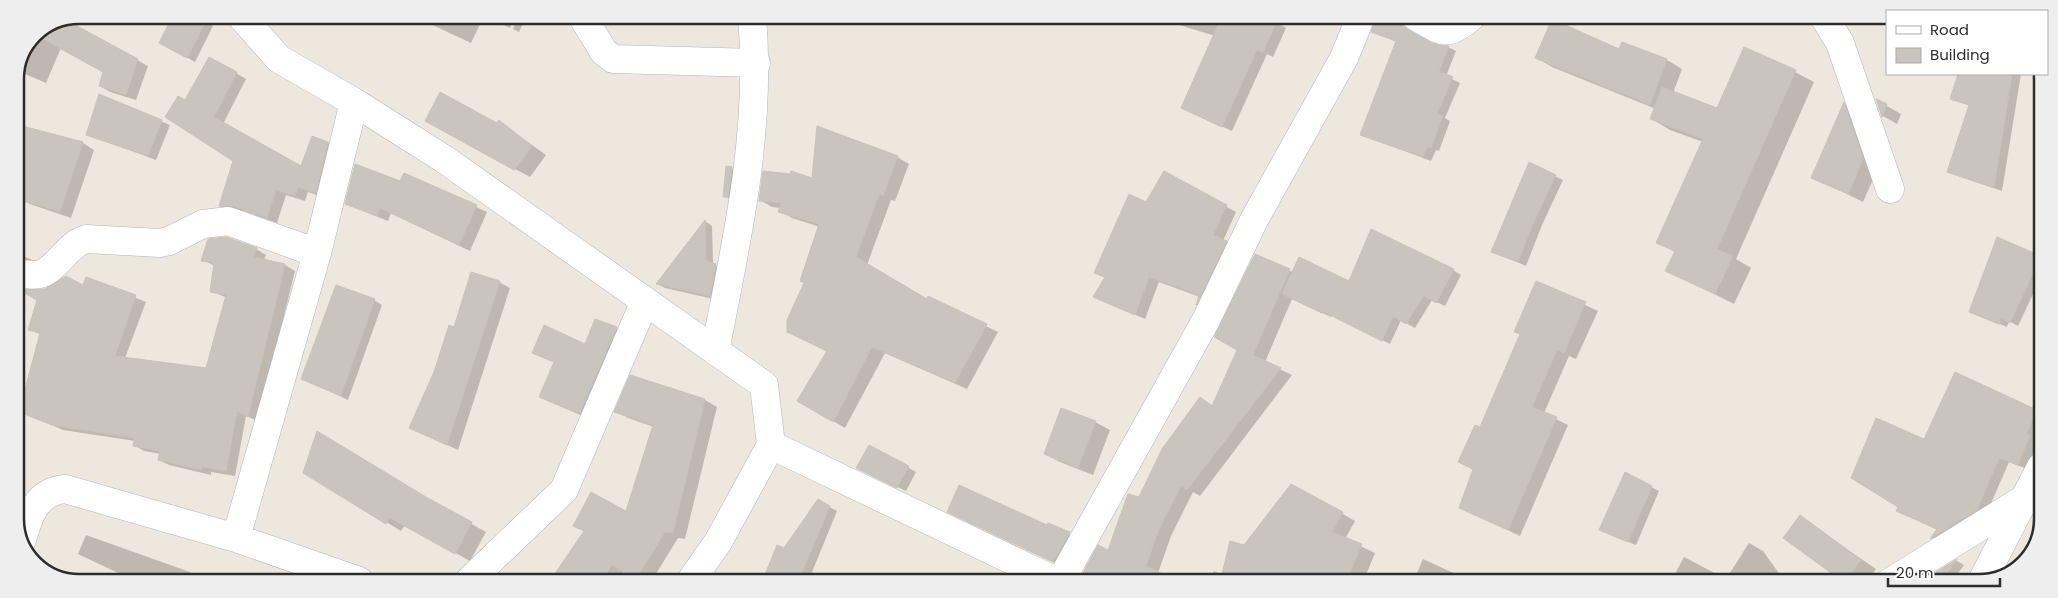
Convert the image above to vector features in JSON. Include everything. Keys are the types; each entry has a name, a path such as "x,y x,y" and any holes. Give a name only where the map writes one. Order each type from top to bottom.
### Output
{"street":[{"path":"248,24 278,59 354,102 444,159 764,385 771,446 718,542 696,574"},
{"path":"587,24 604,52 613,59 756,63"},
{"path":"715,351 745,196 752,141 756,63 753,24"},
{"path":"1063,574 1206,320 1254,220 1344,58 1358,24"},
{"path":"1429,24 1440,30 1454,30 1461,24"},
{"path":"1828,24 1840,42 1890,189"},
{"path":"236,538 317,252 354,102"},
{"path":"24,274 44,273 76,242 86,239 160,243 215,221 245,226 317,252"},
{"path":"476,574 564,490 645,301"},
{"path":"771,446 1042,574"},
{"path":"1985,574 2034,480"},
{"path":"25,530 32,510 41,499 52,490 65,489 236,538 339,574"},
{"path":"1903,574 2024,499"}],"building":[{"path":"74,24 138,59 126,95 99,86 103,72 42,38 58,28"},
{"path":"168,24 204,24 187,58 159,43"},
{"path":"1218,24 1275,24 1263,52 1257,50 1222,127 1181,108"},
{"path":"1374,24 1402,24 1407,29 1432,43 1449,46 1439,71 1453,77 1437,114 1443,116 1431,148 1428,146 1423,157 1360,135 1396,41 1371,32"},
{"path":"1550,24 1563,24 1619,49 1622,42 1667,59 1650,105 1535,58"},
{"path":"1744,47 1796,70 1717,249 1733,256 1715,294 1665,271 1675,251 1656,243 1703,139 1650,119 1662,87 1717,108"},
{"path":"209,57 237,72 214,117 301,166 312,136 328,142 316,193 298,187 295,196 276,190 267,218 233,206 219,206 233,161 165,117 178,96 185,100"},
{"path":"1958,75 2012,75 1994,188 1947,172 1969,105 1950,99"},
{"path":"440,92 497,123 499,120 532,146 514,170 425,121"},
{"path":"99,94 162,120 148,156 86,135"},
{"path":"1876,99 1887,104 1882,117"},
{"path":"1844,102 1863,159 1848,194 1811,178"},
{"path":"24,126 83,142 60,212 24,201"},
{"path":"817,126 898,156 883,196 879,194 856,257 927,299 928,296 987,324 955,383 872,347 833,422 797,401 827,351 787,332 787,320 804,283 800,281 819,224 778,212 781,203 759,201 763,171 790,174 791,171 812,178"},
{"path":"1529,162 1556,175 1534,221 1518,262 1491,252"},
{"path":"355,164 400,181 404,173 477,205 459,245 380,208 377,216 345,204"},
{"path":"726,166 732,167 728,197 723,197"},
{"path":"1164,171 1227,205 1213,235 1227,241 1196,305 1199,295 1149,277 1135,315 1093,297 1105,277 1094,273 1129,194 1146,202"},
{"path":"705,220 706,261 716,264 710,296 656,284"},
{"path":"1371,229 1454,269 1436,303 1424,296 1406,324 1393,316 1382,341 1324,312 1322,313 1282,294 1299,257 1349,281"},
{"path":"226,237 257,248 254,257 285,264 248,417 237,411 226,471 202,467 201,470 158,460 160,451 133,446 135,438 52,425 24,414 24,393 40,333 28,330 37,300 24,293 24,290 45,289 66,276 83,285 86,277 136,295 115,356 206,368 226,295 210,292 214,263 201,261 208,239"},
{"path":"1997,237 2034,253 2034,271 2010,323 2001,318 1999,324 1969,312"},
{"path":"1255,254 1290,269 1253,355 1281,368 1187,490 1181,486 1159,529 1146,566 1163,574 1083,574 1098,545 1108,550 1128,494 1139,497 1162,449 1200,397 1212,406 1237,350 1214,337"},
{"path":"471,272 500,281 447,445 409,428 434,372 449,325 454,327"},
{"path":"1536,281 1586,302 1564,353 1557,350 1532,407 1557,417 1508,530 1459,508 1473,469 1458,462 1475,425 1480,427 1520,334 1514,332"},
{"path":"336,285 375,299 341,396 301,379"},
{"path":"595,319 617,327 579,414 539,397 554,362 532,353 544,325 585,344"},
{"path":"1955,372 2034,409 2034,417 2026,434 2030,435 2018,465 1999,458 1977,510 1930,539 1937,529 1896,511 1898,507 1851,478 1876,418 1924,439"},
{"path":"630,375 705,399 673,533 665,532 639,574 627,574 612,565 606,574 555,574 584,531 573,526 591,492 626,511 653,425 614,412"},
{"path":"1061,408 1096,421 1078,468 1044,454"},
{"path":"317,431 426,497 472,522 455,554 390,518 386,524 303,473"},
{"path":"869,445 909,466 897,488 856,468"},
{"path":"1625,472 1652,486 1628,542 1599,530"},
{"path":"1291,484 1343,512 1332,532 1362,544 1349,574 1222,574 1230,541 1244,545"},
{"path":"959,485 1047,525 1048,523 1070,532 1053,562 947,512"},
{"path":"818,499 830,506 801,574 765,574 777,545 784,548"},
{"path":"1800,515 1861,560 1851,574 1833,574 1783,538"},
{"path":"1957,559 1946,574 1933,574"}]}
